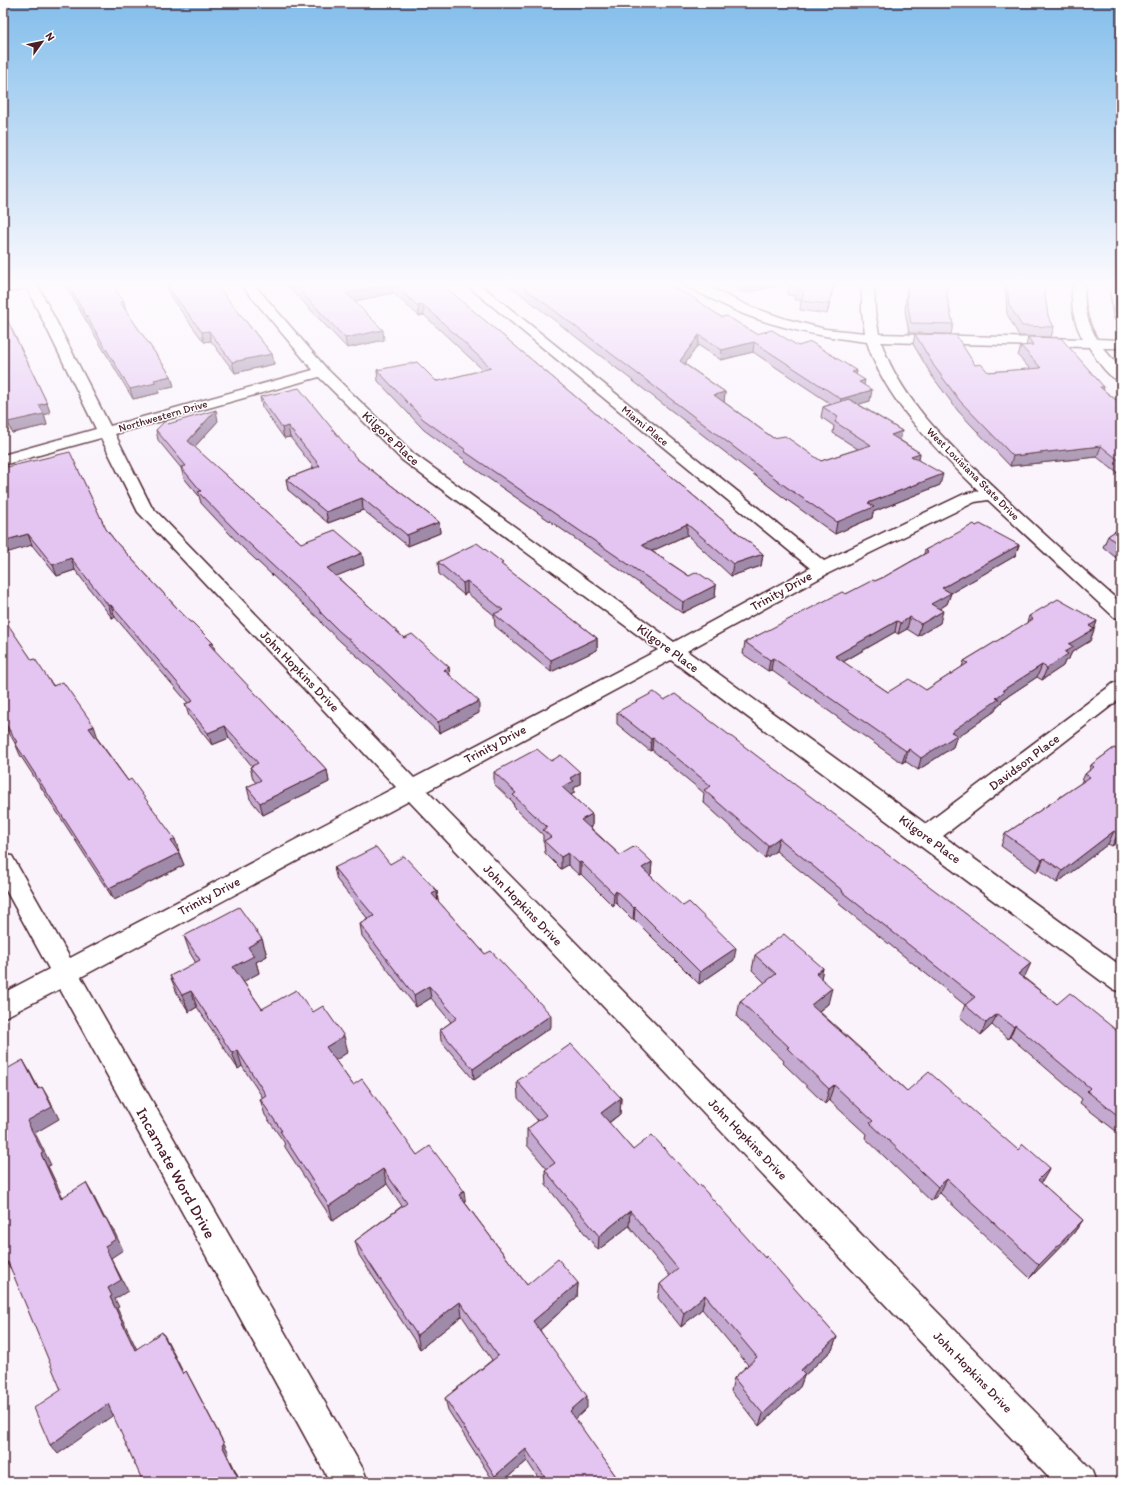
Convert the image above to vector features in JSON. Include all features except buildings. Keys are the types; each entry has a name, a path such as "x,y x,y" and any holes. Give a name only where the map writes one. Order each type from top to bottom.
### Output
{"street":[{"name":"John Hopkins Drive","path":"68,351 105,432 144,508 411,789 1078,1482"},
{"name":"Kilgore Place","path":"304,351 322,372 408,457 926,836 1121,981"},
{"name":"Miami Place","path":"554,351 822,569"},
{"name":"West Louisiana State Drive","path":"878,351 901,395 935,437 1080,578 1121,613"},
{"path":"1099,351 1121,378"},
{"name":"Northwestern Drive","path":"3,460 322,372"},
{"name":"Trinity Drive","path":"3,1006 672,651 822,569 970,498 992,494"},
{"name":"Davidson Place","path":"926,836 1121,688"},
{"name":"Incarnate Word Drive","path":"3,863 350,1482"}]}
